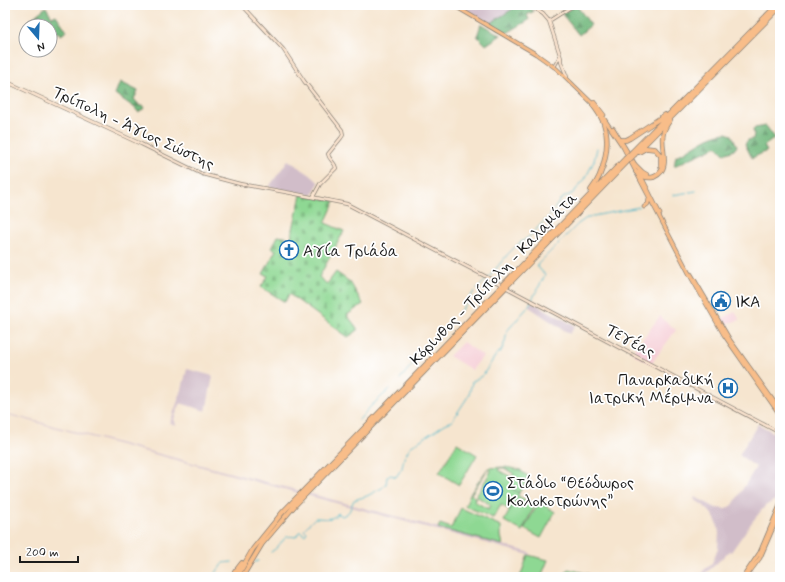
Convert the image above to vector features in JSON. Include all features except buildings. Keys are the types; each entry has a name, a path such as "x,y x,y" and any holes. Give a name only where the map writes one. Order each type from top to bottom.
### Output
{"highway":[{"name":"Κόρινθος - Τρίπολη - Καλαμάτα","path":"309,488 626,160 631,158 682,100 777,5"},
{"name":"Κόρινθος - Τρίπολη - Καλαμάτα","path":"243,577 250,562 272,531 309,488 583,202 679,109 780,7"},
{"path":"621,140 626,140 637,134 658,120 682,100"},
{"path":"583,202 597,180 603,167 605,154 606,128 593,104"},
{"path":"636,172 645,177 652,177 662,170 665,161 662,142 664,132 679,109"},
{"path":"634,153 643,149 654,149 660,154 662,162 657,172 648,176 636,165"},
{"name":"Κόρινθος - Τρίπολη - Καλαμάτα","path":"237,577 253,549 273,523 299,499"},
{"path":"231,577 253,549"}],"main road":[{"path":"242,5 282,47 292,60 304,81 342,130 343,135 328,154 336,168 320,184 313,197"},
{"path":"453,5 536,54 567,76 596,105 621,140 636,165 670,235 724,335 780,415"},
{"path":"529,5 543,14 549,21 562,59 561,62 567,76"},
{"path":"549,21 574,5"},
{"path":"556,68 560,54"},
{"path":"556,68 561,62"},
{"path":"557,63 561,62"},
{"path":"556,68 593,104 614,132 670,235"},
{"name":"Τρίπολη - Άγιος Σώστης","path":"5,80 142,144 202,174 240,184 345,204 500,284"},
{"path":"644,207 648,204 648,196"},
{"path":"689,271 695,278 728,336 780,410"},
{"name":"Τεγέας","path":"507,288 780,433"},
{"path":"745,577 760,552 780,505"},
{"path":"745,577 760,558 780,512"}],"shaded area":[{"path":"457,5 519,5 489,24"},
{"path":"288,160 312,176 319,183 312,195 269,187"},
{"path":"532,302 575,326 570,334 529,307"},
{"path":"735,312 740,320 724,324 721,319"},
{"path":"660,316 676,330 651,364 632,353"},
{"path":"463,342 483,356 472,370 449,356"},
{"path":"187,369 213,376 206,411 180,403 174,419 176,425 170,423 182,389"},
{"path":"5,413 503,545 531,553 530,555"},
{"path":"758,424 780,436 780,497 765,506 731,552 729,551 704,574 702,572 712,563 718,548 719,533 717,523 713,515 703,505 694,499 695,497 716,508 725,509 733,505 756,467 739,455"}],"green space":[{"path":"519,5 523,5 534,11 527,15 529,20 507,33 489,24"},
{"path":"576,5 591,25 579,35 562,14"},
{"path":"46,7 52,17 56,15 67,31 61,35 58,32 58,18 32,18"},
{"path":"481,24 501,35 486,45 477,36"},
{"path":"120,82 138,91 134,99 141,107 143,105 145,108 138,112 135,108 115,94"},
{"path":"766,126 775,138 764,146 767,151 752,158 745,144 748,140 753,139 753,130 755,128"},
{"path":"726,133 732,135 737,146 734,150 724,154 717,146 674,166 676,156 712,136"},
{"path":"301,195 335,201 325,223 344,231 319,277 327,284 336,272 350,282 363,304 347,315 357,328 357,331 348,337 289,294 285,302 261,287 268,276 263,274 276,250 272,248 278,236 291,238"},
{"path":"457,443 477,455 459,485 439,473"},
{"path":"505,467 521,470 520,472 521,471 529,477 518,496 535,505 522,531 504,521 510,510 501,505 493,518 465,506 470,494 488,468","holes":["499,468 504,468 514,474 511,477 498,470","488,469 490,469 491,471 476,496 491,505 488,509 474,501 476,497 475,498 471,494"]},
{"path":"539,502 555,512 541,538 524,529"},
{"path":"461,508 501,526 503,545 438,528 440,524 451,528"},
{"path":"528,555 548,560 541,577 520,577"},
{"path":"568,569 589,574 589,577 564,577"}],"waterway":[{"path":"458,314 473,293 490,276 507,255 517,245 529,237 551,214 561,199 573,193 585,179 594,161 597,148"},
{"path":"673,195 696,191"},
{"path":"271,552 287,537 296,537 299,532 305,535 307,532 304,529 315,518 331,518 336,516 338,513 342,516 345,515 349,512 354,500 367,496 382,488 386,484 387,477 391,475 396,477 402,468 404,458 410,447 452,421 469,395 472,382 483,375 496,355 501,351 505,342 507,331 528,307 545,275 537,266 538,264 578,224 588,217 639,207"},
{"path":"432,343 446,328"},
{"path":"400,379 427,347"},
{"path":"359,420 371,406 390,389"},
{"path":"213,577 223,563 232,562"}],"place":[{"name":"Αγία Τριάδα","path":"289,250"},
{"name":"ΙΚΑ","path":"721,301"},
{"name":"Παναρκαδική Ιατρική Μέριμνα","path":"728,388"},
{"name":"Στάδιο “Θεόδωρος Κολοκοτρώνης”","path":"493,491"}]}
